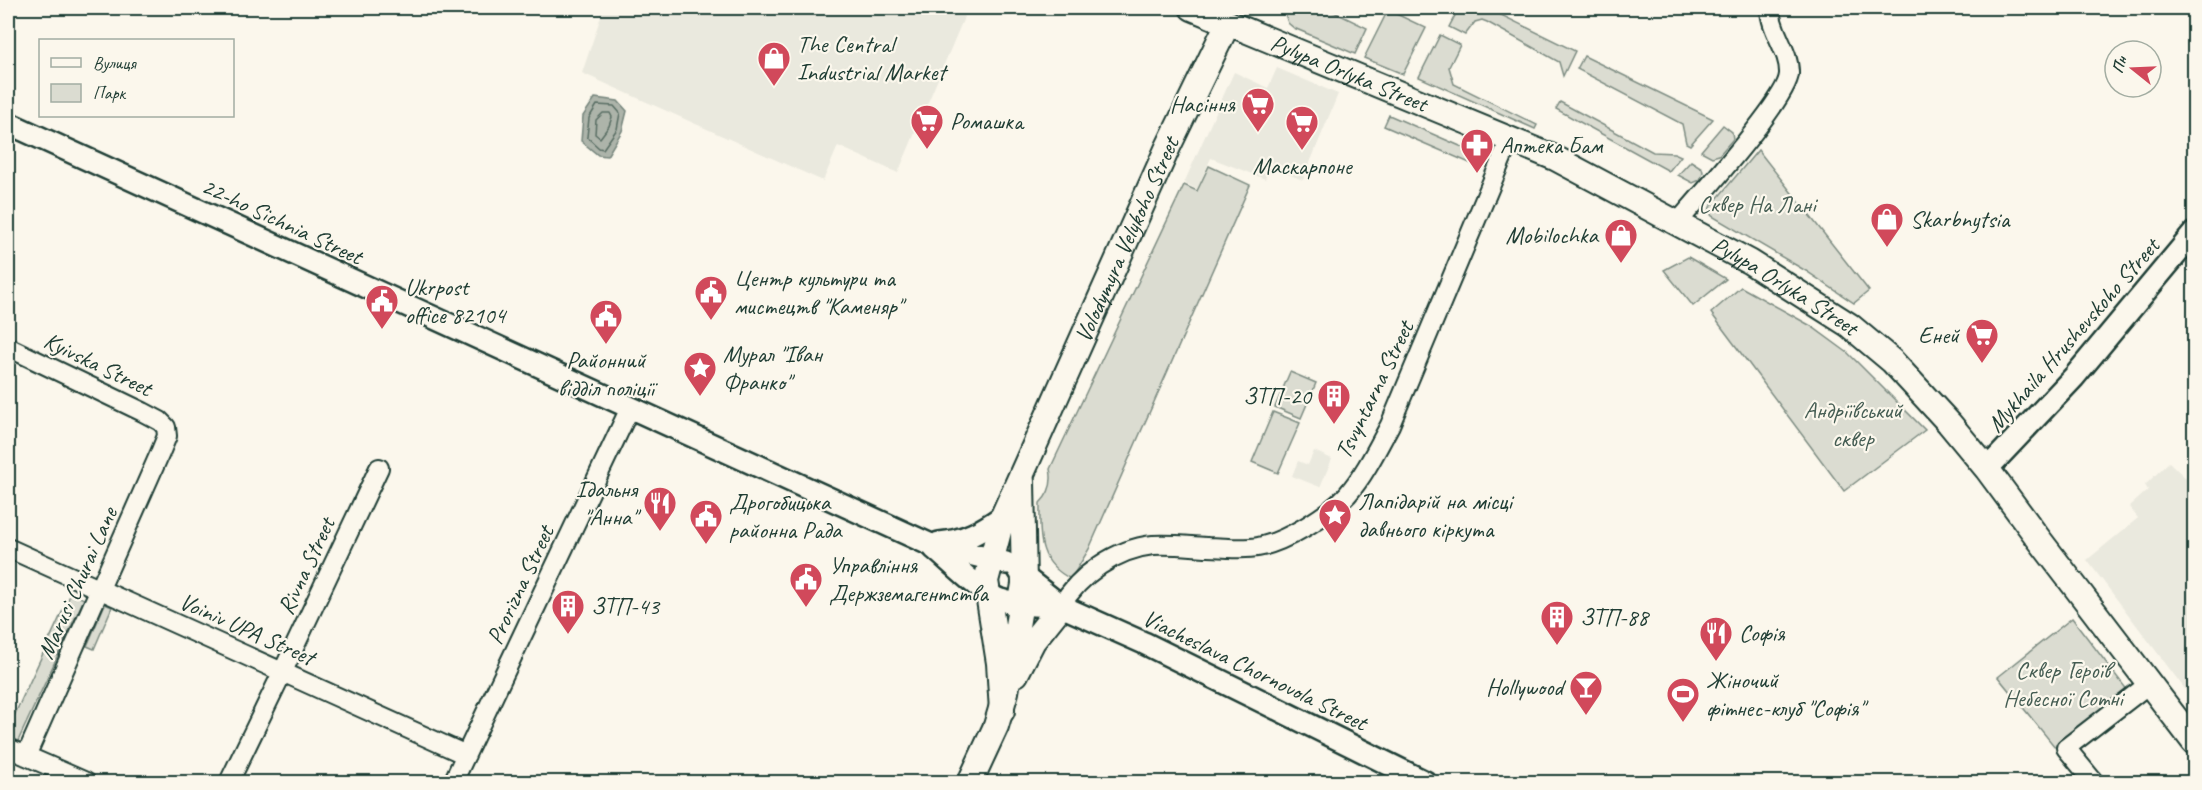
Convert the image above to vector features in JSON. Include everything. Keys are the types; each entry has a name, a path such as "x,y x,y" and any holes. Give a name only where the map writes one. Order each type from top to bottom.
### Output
{"main road":[{"name":"Pylypa Orlyka Street","path":"1192,8 1232,15 1282,43 1555,158 1606,183 1750,262 1849,325 1892,361 1988,469 2194,742"},
{"name":"Volodymyra Velykoho Street","path":"1002,584 1003,516 1163,157 1232,15"},
{"path":"1004,701 999,663 1002,584 1023,473"},
{"path":"1002,584 1004,701"},
{"path":"970,783 996,726 1004,701 1033,641 1061,606"}],"street":[{"path":"1678,222 1752,134 1788,81 1787,62 1773,25 1770,8"},
{"name":"22-ho Sichnia Street","path":"8,123 929,544"},
{"name":"Tsvyntarna Street","path":"1061,606 1079,583 1097,568 1110,559 1133,550 1153,545 1238,548 1264,546 1285,538 1312,523 1346,496 1369,465 1390,425 1510,139"},
{"name":"Mykhaila Hrushevskoho Street","path":"1988,469 2074,377 2194,233"},
{"name":"Kyivska Street","path":"8,347 143,412 166,427"},
{"name":"Prorizna Street","path":"453,783 630,408"},
{"name":"Marusi Churai Lane","path":"26,756 160,453 167,436 166,427"},
{"name":"Rivna Street","path":"229,783 379,468"},
{"path":"929,544 966,539 984,530 1003,516"},
{"path":"929,544 1002,584 1061,606"},
{"path":"929,544 1002,584 1061,606"},
{"name":"Voiniv UPA Street","path":"8,548 466,754"},
{"name":"Viacheslava Chornovola Street","path":"1061,606 1144,643 1425,783"},
{"path":"2094,783 2066,748 2150,683"},
{"path":"8,748 86,783"}],"shaded area":[{"name":"The Central Industrial Market","path":"589,8 968,8 898,173 838,146 823,181 582,73 602,13"},
{"path":"1277,68 1338,94 1303,180 1270,167 1265,179 1211,158 1197,189 1184,183 1234,72 1268,88"},
{"path":"1314,451 1332,459 1320,487 1292,476 1298,461 1308,465"},
{"path":"2169,462 2194,486 2194,701 2087,560 2138,518 2129,507 2148,490 2145,485"}],"green space":[{"path":"1283,8 1326,8 1367,28 1355,54 1294,28 1288,23"},
{"path":"1459,8 1487,8 1575,51 1563,76 1559,62 1487,22 1482,20 1475,22 1465,35 1449,27"},
{"path":"1388,10 1426,28 1403,74 1364,58"},
{"path":"1440,35 1460,45 1449,67 1454,84 1537,125 1535,129 1419,77"},
{"path":"1584,56 1713,119 1690,145 1686,143 1682,124 1577,69"},
{"path":"1560,102 1653,152 1674,153 1681,156 1669,171 1556,109"},
{"path":"1389,115 1476,153 1472,164 1384,126"},
{"path":"1723,125 1732,132 1733,139 1719,155 1712,157 1701,151"},
{"name":"Сквер На Лані","path":"1758,150 1869,291 1854,303 1709,212 1710,207"},
{"path":"1691,161 1702,168 1703,172 1700,180 1693,183 1678,175"},
{"path":"1209,166 1250,185 1089,549 1071,579 1052,565 1046,556 1041,537 1040,503 1050,487 1050,469 1184,185 1197,191"},
{"path":"1688,257 1726,279 1693,306 1664,270"},
{"name":"Андріївський сквер","path":"1741,287 1811,326 1848,353 1925,430 1844,491 1711,313"},
{"path":"1290,372 1316,383 1301,418 1275,407"},
{"path":"1273,412 1300,423 1278,473 1252,462"},
{"path":"71,593 84,599 18,741 8,736 8,729"},
{"path":"105,604 112,607 94,649 87,646"},
{"name":"Сквер Героїв Небесної Сотні","path":"2072,618 2128,691 2055,747 1998,677"}],"water":[{"path":"595,98 618,101 627,111 622,131 607,156 598,155 581,141 583,116"}],"place":[{"name":"The Central Industrial Market","path":"774,87"},
{"name":"Насіння","path":"1258,133"},
{"name":"Ромашка","path":"927,150"},
{"name":"Маскарпоне","path":"1302,151"},
{"name":"Аптека Бам","path":"1477,174"},
{"name":"Skarbnytsia","path":"1887,248"},
{"name":"Mobilochka","path":"1621,264"},
{"name":"Центр культури та мистецтв \"Каменяр\"","path":"711,321"},
{"name":"Ukrpost office 82104","path":"382,330"},
{"name":"Районний відділ поліції","path":"606,345"},
{"name":"Еней","path":"1982,364"},
{"name":"Мурал \"Іван Франко\"","path":"700,397"},
{"name":"ЗТП-20","path":"1334,425"},
{"name":"Ідальня \"Анна\"","path":"660,532"},
{"name":"Лапідарій на місці давнього кіркута","path":"1335,544"},
{"name":"Дрогобицька районна Рада","path":"706,545"},
{"name":"Управління Держземагентства","path":"806,608"},
{"name":"ЗТП-43","path":"568,635"},
{"name":"ЗТП-88","path":"1557,646"},
{"name":"Софія","path":"1716,662"},
{"name":"Hollywood","path":"1586,716"},
{"name":"Жіночий фітнес-клуб \"Софія\"","path":"1683,723"}]}
